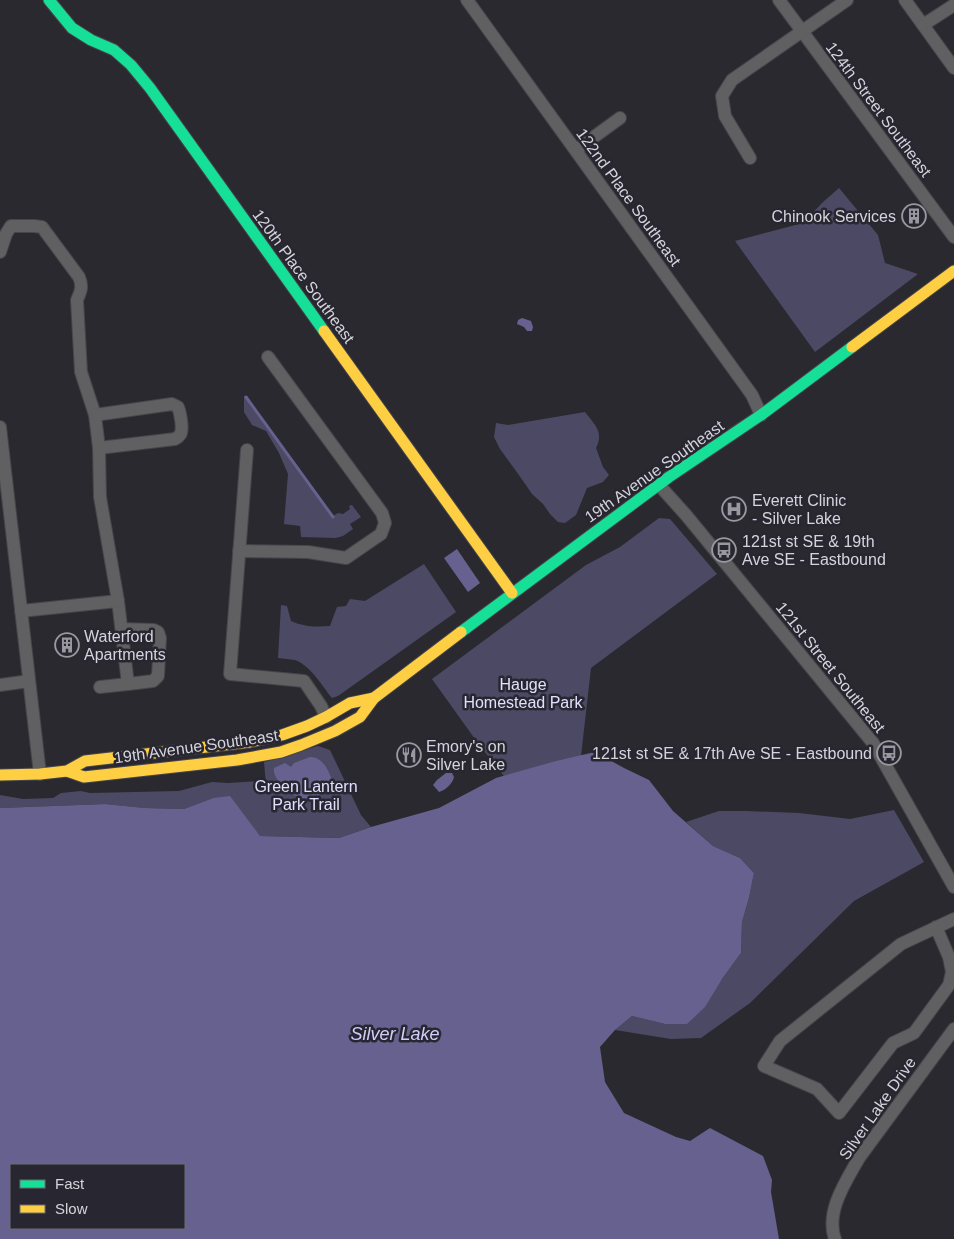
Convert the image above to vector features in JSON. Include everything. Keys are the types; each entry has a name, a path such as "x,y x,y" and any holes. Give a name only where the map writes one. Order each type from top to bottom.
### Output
{"main road":[{"name":"120th Place Southeast","path":"52,1 72,28 91,40 114,50 131,64 512,593"},
{"name":"19th Avenue Southeast","path":"67,771 84,778 237,760 280,752 301,745 335,731 360,717 374,698 512,593 659,485 761,415 954,271"},
{"name":"19th Avenue Southeast","path":"0,775 67,771 84,762 250,742 282,735 307,726 350,703 374,698"}],"street":[{"name":"122nd Place Southeast","path":"468,0 752,395 761,415"},
{"name":"124th Street Southeast","path":"779,0 954,237"},
{"path":"750,158 725,116 722,96 732,80 847,0"},
{"path":"905,0 954,68"},
{"path":"922,25 954,4"},
{"path":"576,150 620,118"},
{"path":"0,252 11,226 42,228 79,277 82,284 77,300 81,372 95,415 99,448 100,497 118,601 128,684"},
{"path":"239,551 308,552 346,558 382,534 385,523 382,513 268,357"},
{"path":"95,415 172,404 178,407 180,412 182,432 175,439 99,448"},
{"path":"0,427 40,774"},
{"path":"248,450 230,674 304,681 326,717"},
{"name":"121st Street Southeast","path":"659,485 686,515 873,743 954,887"},
{"path":"21,611 118,601"},
{"path":"100,687 153,681 158,676 160,638 158,632 154,630 122,629"},
{"path":"0,685 29,681"},
{"path":"936,927 949,957 952,972 949,985 914,1033 893,1044 839,1112 817,1088 764,1066 780,1041 900,944 954,918"},
{"name":"Silver Lake Drive","path":"835,1239 832,1231 832,1218 838,1199 859,1158 954,1029"}],"green space":[{"path":"839,188 878,235 885,263 918,274 815,352 735,241 803,223"},
{"path":"244,396 333,516 338,513 343,514 352,505 361,517 350,524 353,529 343,536 336,538 301,537 300,526 284,524 288,474 279,453 266,431 252,425 244,412"},
{"path":"585,412 599,433 596,448 603,467 609,475 603,482 587,488 576,515 565,523 558,522 532,494 500,449 494,437 496,423 508,425"},
{"name":"Hauge Homestead Park","path":"659,518 670,519 717,574 591,668 581,756 504,776 432,679 586,565 620,547"},
{"path":"424,564 456,612 338,696 332,698 311,671 301,663 295,660 278,658 281,605 287,606 291,621 310,626 330,626 337,607 346,606 350,599 365,601"},
{"name":"Green Lantern Park Trail","path":"318,746 330,750 361,815 371,827 339,838 260,836 213,798 184,809 144,808 105,804 0,808 0,795 23,799 53,798 61,793 81,791 90,793 179,791 212,782 258,781 266,785 264,762"},
{"path":"894,810 924,862 854,901 750,1003 701,1038 671,1039 615,1030 632,1016 665,1024 722,979 741,953 742,922 754,873 740,858 713,846 686,822 719,811 799,813 850,819"}],"water":[{"path":"522,318 531,321 532,331 527,331 524,327 517,324 518,320"},
{"path":"457,549 480,583 468,592 444,558"},
{"name":"Silver Lake","path":"595,752 649,780 673,811 713,846 740,858 754,873 742,922 741,953 705,1007 687,1024 665,1024 632,1016 615,1030 600,1047 605,1082 624,1113 676,1137 690,1141 710,1128 763,1156 772,1180 771,1192 779,1239 0,1239 0,808 105,804 184,809 213,798 230,796 260,836 339,838 439,808 496,778"},
{"path":"310,757 322,762 328,770 333,783 331,789 324,793 311,798 301,798 289,792 283,786 275,776 274,768 285,763 291,767 294,763"},
{"path":"446,773 452,773 454,777 447,788 439,792 433,785"}],"waterway":[{"path":"246,397 333,517"}],"traffic: fast":[{"path":"49,0 72,28 91,40 114,50 131,65 150,88 324,331"},
{"path":"461,632 669,477 761,415 852,347"}],"traffic: slow":[{"path":"852,347 954,271"},
{"path":"324,331 512,593"},
{"path":"67,771 84,777 237,760 281,752 301,745 335,731 360,717 374,698 461,632"},
{"path":"0,775 67,771 85,761 250,742 282,735 307,726 350,703 374,698"}],"place":[{"name":"Chinook Services","path":"914,216"},
{"name":"Everett Clinic - Silver Lake","path":"734,509"},
{"name":"121st st SE & 19th Ave SE - Eastbound","path":"724,550"},
{"name":"Waterford Apartments","path":"67,645"},
{"name":"121st st SE & 17th Ave SE - Eastbound","path":"889,753"},
{"name":"Emory's on Silver Lake","path":"409,755"}]}
